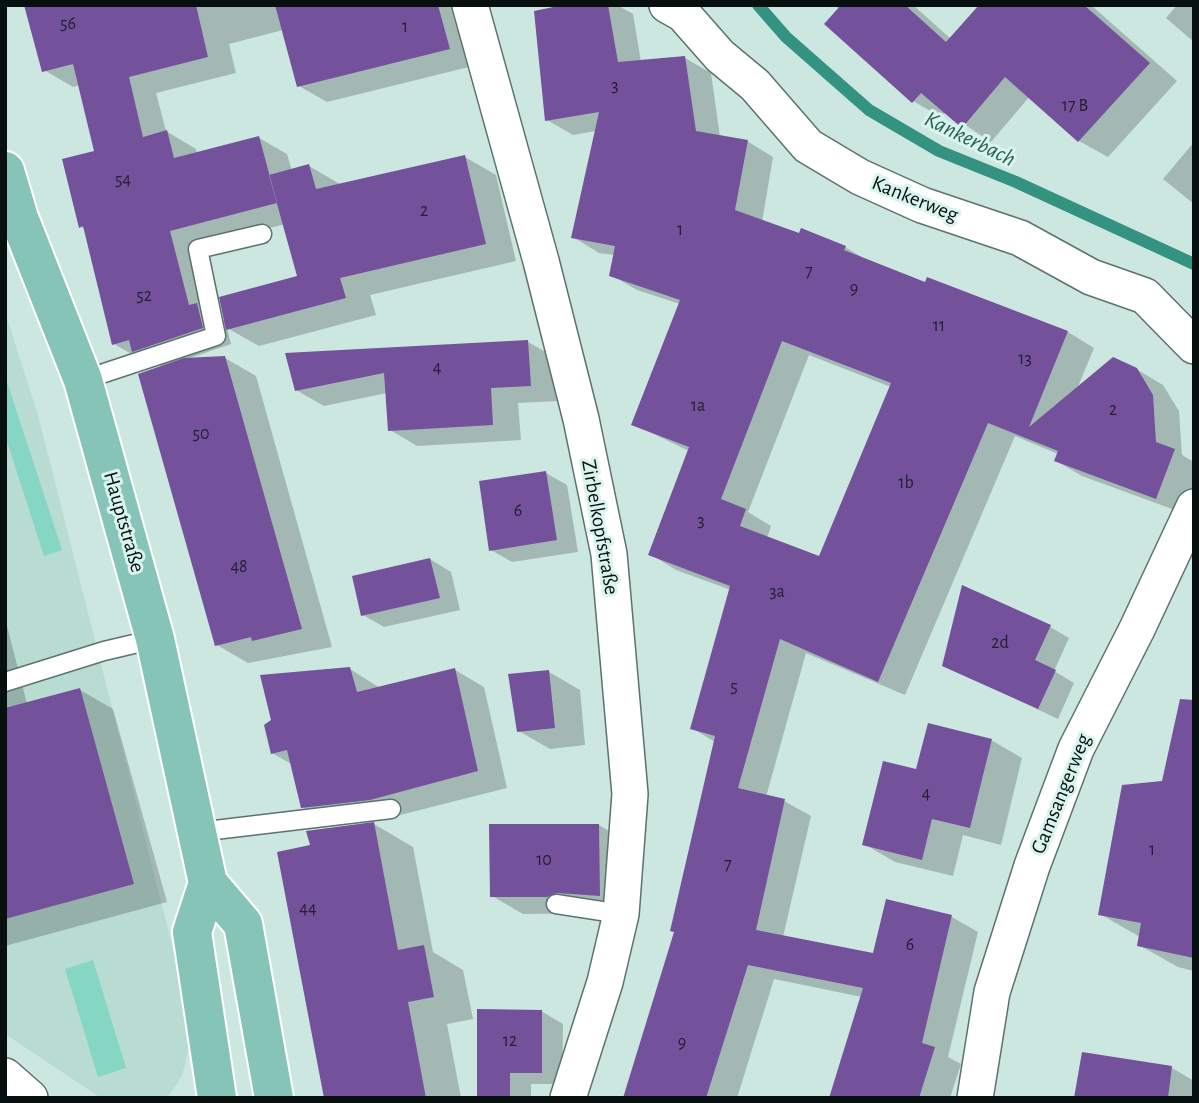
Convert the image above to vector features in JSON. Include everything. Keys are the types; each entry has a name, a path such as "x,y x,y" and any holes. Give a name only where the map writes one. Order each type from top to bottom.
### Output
{"main road":[{"name":"Hauptstraße","path":"5,171 19,218 83,380 155,639 208,883 192,932 217,1098"},
{"name":"Hauptstraße","path":"208,883 243,924 274,1098"}],"street":[{"name":"Zirbelkopfstraße","path":"470,5 541,261 580,419 609,554 630,794 621,914 605,982 568,1098"},
{"name":"Kankerweg","path":"667,5 683,15 720,56 755,85 808,146 860,177 922,205 1020,238 1091,276 1145,296 1194,346"},
{"name":"Gamsangerweg","path":"975,1098 992,992 1032,866 1076,749 1137,629 1194,507"},
{"path":"5,1076 30,1098"}],"lane":[{"path":"83,380 216,336 198,249 262,234"},
{"path":"5,682 104,650 155,639"},
{"path":"198,832 391,809"},
{"path":"556,904 621,914"}],"shaded area":[{"path":"5,312 38,415 186,1000 191,1032 188,1052 182,1076 167,1098 101,1098 5,1034"}],"green space":[{"path":"5,376 62,550 44,556 5,435"},
{"path":"93,960 126,1068 98,1077 65,969"}],"building":[{"path":"24,5 196,5 208,57 129,77 143,137 167,130 174,158 259,136 277,203 170,231 189,305 197,303 203,328 132,352 129,340 112,345 83,226 79,228 62,159 94,151 73,64 42,72"},
{"path":"275,5 438,5 450,49 297,87"},
{"path":"563,5 608,5 618,62 685,56 696,131 748,140 735,210 799,233 801,228 846,246 844,250 925,282 927,277 1068,331 1029,427 1113,357 1137,368 1153,395 1156,442 1175,449 1156,499 1054,461 1058,451 988,423 878,682 780,639 738,788 785,799 756,930 873,953 886,899 952,915 922,1043 935,1047 919,1098 829,1098 863,988 748,965 706,1098 623,1098 674,932 670,931 715,736 690,729 730,586 648,555 689,447 631,425 680,300 609,276 615,246 571,238 599,112 545,121 534,11","holes":["782,341 891,383 819,556 740,526 746,509 721,499"]},
{"path":"841,5 905,5 946,42 979,5 1084,5 1150,63 1078,142 1005,77 962,128 921,93 912,103 824,24"},
{"path":"465,155 486,244 340,278 346,298 226,330 219,297 297,276 269,175 309,164 316,189"},
{"path":"528,340 531,386 491,388 493,425 388,431 384,373 295,391 285,353"},
{"path":"225,356 302,629 252,641 251,637 215,646 138,374 184,358"},
{"path":"546,471 557,540 489,551 479,481"},
{"path":"430,558 440,598 361,616 352,576"},
{"path":"962,585 1051,625 1035,660 1056,670 1038,709 942,666"},
{"path":"350,667 357,692 455,668 478,771 370,800 301,808 287,750 271,754 264,725 271,720 260,675"},
{"path":"549,670 555,728 517,732 508,674"},
{"path":"80,688 134,884 5,919 5,708"},
{"path":"1180,699 1194,700 1194,958 1137,946 1141,923 1098,915 1122,785 1162,781"},
{"path":"928,723 992,739 970,828 932,819 922,860 862,845 883,761 916,769"},
{"path":"374,822 398,950 424,945 434,997 408,1002 426,1098 324,1098 277,852 310,845 306,831"},
{"path":"489,824 599,824 600,896 557,893 547,897 490,897"},
{"path":"477,1009 542,1010 542,1073 510,1073 510,1098 477,1098"},
{"path":"1082,1052 1172,1066 1168,1098 1074,1098"}],"waterway":[{"name":"Kankerbach","path":"758,5 786,37 869,110 939,151 1016,182 1194,264"}]}
